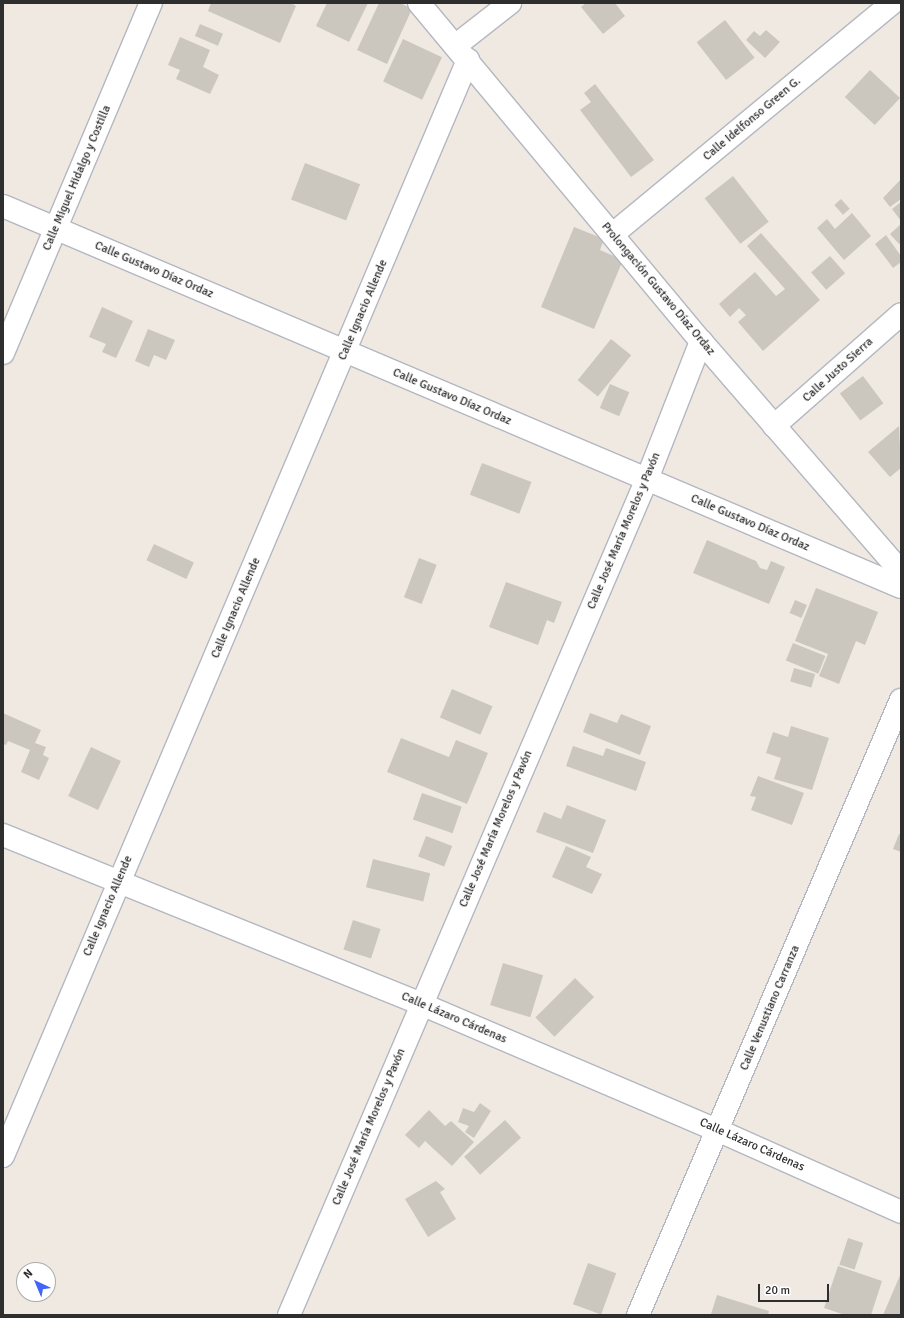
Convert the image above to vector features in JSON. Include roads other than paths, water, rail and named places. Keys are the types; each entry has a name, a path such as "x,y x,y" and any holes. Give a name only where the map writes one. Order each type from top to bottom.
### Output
{"street":[{"name":"Calle Miguel Hidalgo y Costilla","path":"3,353 151,3"},
{"name":"Prolongación Gustavo Díaz Ordaz","path":"419,3 701,341 901,572"},
{"path":"461,53 510,3"},
{"name":"Calle Idelfonso Green G.","path":"612,234 892,3"},
{"name":"Calle Ignacio Allende","path":"3,1156 118,883 346,352 461,53"},
{"name":"Calle Gustavo Díaz Ordaz","path":"3,206 901,587"},
{"name":"Calle Justo Sierra","path":"774,426 901,314"},
{"name":"Calle José María Morelos y Pavón","path":"289,1315 421,1004 647,480 701,341"},
{"name":"Calle Venustiano Carranza","path":"638,1315 901,700"},
{"name":"Calle Lázaro Cárdenas","path":"3,835 118,883 421,1004 718,1130 901,1212"}]}
